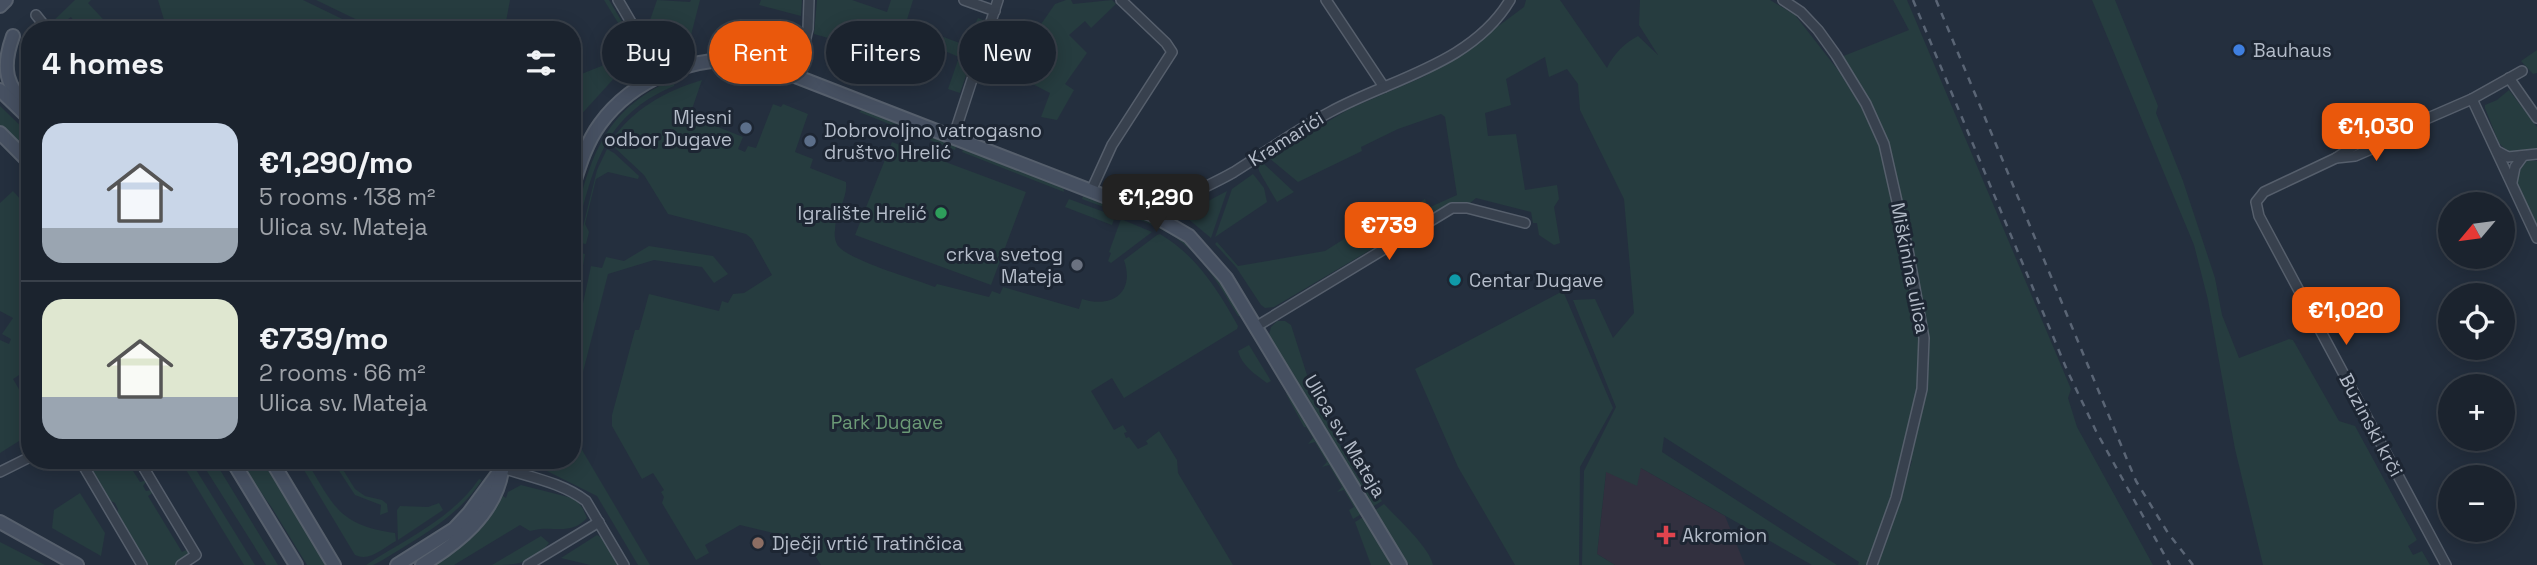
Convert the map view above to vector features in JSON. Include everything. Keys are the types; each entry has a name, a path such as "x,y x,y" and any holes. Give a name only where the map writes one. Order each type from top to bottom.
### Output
{"street":[{"path":"0,6 6,0"},
{"path":"618,0 630,21"},
{"path":"808,21 809,0"},
{"path":"964,0 995,11"},
{"path":"953,138 998,0"},
{"path":"1091,191 1112,145 1172,51 1121,0"},
{"path":"1326,0 1384,87"},
{"name":"Kramarići","path":"1153,215 1236,171 1314,120 1421,71 1463,47 1493,23 1510,0"},
{"name":"Miškinina ulica","path":"1783,0 1801,12 1836,55 1866,104 1884,144 1908,250 1924,338 1922,389 1896,498 1872,565"},
{"path":"36,15 41,21"},
{"path":"13,36 7,61 8,78 13,91 21,100"},
{"name":"Buzinski krči","path":"2446,565 2257,211 2257,199 2264,192 2336,158 2355,156 2378,146 2403,129 2472,99 2522,71"},
{"path":"2509,78 2537,118"},
{"name":"Ulica sv. Mateja","path":"812,83 1153,215 1181,230 1203,249 1226,278 1400,565"},
{"name":"Ulica sv. Mateja","path":"581,161 600,123 634,92 647,84"},
{"path":"0,90 21,110"},
{"path":"2472,99 2537,238"},
{"path":"1,134 21,154"},
{"path":"2496,149 2508,157 2537,154"},
{"path":"2512,183 2515,167 2523,156"},
{"path":"1257,326 1452,208 1467,208 1525,223"},
{"path":"0,472 21,462"},
{"path":"85,469 142,565"},
{"path":"144,469 196,555 181,565"},
{"path":"238,469 296,565"},
{"path":"277,469 335,563"},
{"path":"397,565 454,528 469,513 500,469"},
{"path":"422,565 457,542 483,514 499,486 503,469"},
{"path":"516,469 577,494 586,501 624,565"},
{"path":"0,522 77,565"},
{"path":"528,565 599,522"},
{"path":"278,535 288,565"}],"shaded area":[{"name":"Akromion","path":"1641,468 1725,516 1745,565 1615,565 1597,554 1606,472"}],"green space":[{"path":"75,0 91,0 88,3 105,21 74,21 71,17 65,21 53,21"},
{"path":"158,0 303,0 346,21 164,21"},
{"path":"316,0 510,0 506,21 359,21"},
{"path":"604,0 609,0 622,21 617,21"},
{"path":"657,0 700,0 695,21 650,21"},
{"path":"761,0 802,0 801,16 759,5"},
{"path":"817,0 852,0 887,12 891,0 913,0 907,21 826,21 826,37 814,34"},
{"path":"1066,0 1071,0 1073,4 1112,0 1116,4 1091,28 1085,21 1069,35 1087,53 1065,84 1074,90 1057,120 1041,117 1050,93 1033,84 1056,84 1056,21 1043,21 1055,4"},
{"path":"1526,0 1560,0 1607,68 1620,49 1638,36 1658,55 1639,25 1640,0 1770,0 1795,15 1838,70 1861,107 1873,105 1841,57 1909,30 1893,0 1907,0 2071,389 2068,398 2077,427 2153,565 1878,565 1912,461 1903,459 1868,565 1858,565 1859,562 1664,437 1662,452 1837,565 1812,565 1641,468 1637,486 1606,472 1597,554 1615,565 1582,565 1584,471 1616,407 1573,300 1595,299 1613,338 1634,313 1624,199 1580,110 1578,84 1567,69 1549,77 1545,57 1506,79 1511,105 1485,113 1488,136 1516,134 1525,190 1557,185 1559,199 1554,207 1560,243 1554,245 1539,235 1531,212 1476,198 1468,205 1444,207 1431,214 1274,307 1265,308 1261,305 1236,267 1215,244 1217,242 1238,266 1325,251 1379,217 1383,224 1425,199 1428,208 1457,195 1445,117 1441,114 1398,129 1361,147 1362,151 1298,182 1269,158 1270,156 1349,109 1423,77 1454,59 1524,7"},
{"path":"2092,0 2115,0 2158,106 2156,113 2183,181 2215,278 2222,315 2239,358 2289,339 2293,340 2339,421 2355,426 2417,540 2408,546 2413,555 2422,551 2430,565 2263,565 2235,449 2208,300 2194,245"},
{"path":"945,38 959,43 959,57 945,51"},
{"path":"2537,50 2537,73 2533,74 2521,61"},
{"path":"959,57 959,84 963,84 960,93 948,89"},
{"path":"602,66 602,84 609,84 581,115 581,74"},
{"name":"Park Dugave","path":"702,80 692,109 719,123 718,127 743,137 738,149 745,152 748,146 756,148 773,104 781,107 783,104 808,114 795,152 813,159 810,168 846,182 836,224 838,246 856,258 935,287 937,284 989,297 992,291 1000,294 1003,287 1079,309 1082,299 1103,302 1119,295 1126,281 1124,260 1157,235 1160,234 1185,252 1214,287 1238,326 1237,329 1124,398 1112,378 1091,391 1114,430 1123,425 1127,432 1124,433 1126,438 1129,437 1138,449 1148,444 1146,441 1159,431 1177,460 1178,473 1233,565 821,565 806,541 740,525 705,545 709,553 696,560 662,503 664,497 661,492 664,490 653,473 642,479 612,426 612,415 635,330 639,330 649,294 719,311 722,301 728,303 733,294 744,293 772,275 752,239 746,234 668,214 644,175 611,141 629,120 651,103"},
{"path":"664,84 674,84 636,108 610,137 594,172 581,215 582,192 597,151 619,117 634,102"},
{"path":"2509,90 2537,127 2537,150 2507,151 2499,143 2485,105 2497,100"},
{"path":"0,106 21,126 21,148 0,127"},
{"path":"862,110 957,145 955,150 859,112"},
{"name":"Igralište Hrelić","path":"892,142 1026,192 991,285 855,235"},
{"path":"964,148 1063,186 1064,192 962,152"},
{"path":"607,149 639,176 638,179 608,172 596,179 585,224 589,232 586,244 581,243 581,235 597,170"},
{"path":"2528,160 2537,161 2537,226 2517,182 2518,169"},
{"path":"1263,163 1294,192 1277,202 1259,171 1258,166"},
{"path":"1253,174 1264,188 1267,202 1215,237 1232,189"},
{"path":"13,191 21,200 21,374 13,379 21,393 21,440 0,453 0,340 9,344 11,339 2,334 13,318 0,311 0,203"},
{"path":"1227,191 1211,238 1175,208 1193,201 1197,207"},
{"path":"1084,193 1151,219 1185,241 1219,276 1242,317 1238,316 1208,270 1190,249 1148,223 1082,199"},
{"path":"1069,199 1115,216 1112,225 1065,207"},
{"path":"1121,219 1152,232 1111,263 1108,261 1109,252"},
{"path":"649,246 713,256 728,274 714,283 702,267 654,260 608,274 581,380 581,312 591,266 602,268 606,257 624,261"},
{"path":"581,253 585,254 581,277"},
{"path":"1563,291 1613,408 1580,467 1579,565 1515,565 1458,467 1415,369"},
{"path":"1277,321 1285,321 1291,325 1307,375 1327,411 1323,415 1350,463 1357,461 1352,468 1371,497 1377,494 1382,501 1372,507 1269,335 1271,327"},
{"path":"1249,345 1271,381 1267,383 1243,361 1238,351"},
{"path":"1285,392 1303,414 1363,513 1353,519 1349,510 1354,507 1344,490 1337,492 1342,487 1329,465 1322,467 1327,462 1315,442 1308,444 1313,438"},
{"path":"581,448 650,565 638,565 597,496 547,471 581,469"},
{"path":"90,469 132,469 140,482 147,480 143,486 146,491 154,492 148,496 182,552 188,549 190,555 177,565 148,565 117,514 115,503 109,500"},
{"path":"185,469 196,469 255,565 244,565"},
{"path":"206,469 219,469 278,565 266,565"},
{"path":"244,469 267,469 326,565 307,565"},
{"path":"303,469 311,469 331,501 349,519 361,525 395,533 396,541 381,550 366,557 355,555"},
{"path":"338,469 343,469 355,489 387,504 388,512 380,515 381,505 355,495"},
{"path":"479,479 482,480 472,493 436,526 381,561 366,565 427,528 455,506"},
{"path":"521,485 576,499 587,518 567,529 530,531 520,525 454,565 430,565 498,493 506,498 508,492"},
{"path":"80,493 105,533 101,556 52,528 54,510"},
{"path":"439,503 443,510 398,540 397,510 400,506 428,507"},
{"path":"1384,504 1420,542 1433,565 1409,565 1374,511"},
{"path":"1365,516 1393,565 1371,565 1355,522"},
{"path":"597,535 604,539 618,565 590,565 561,558"},
{"path":"541,536 549,543 537,555 516,564 492,565"},
{"path":"0,542 45,565 0,565"}],"railway":[{"path":"1913,0 2067,370 2096,431 2170,565"},
{"path":"1936,0 2136,481 2168,533 2193,565"}],"place":[{"name":"Bauhaus","path":"2239,50"},
{"name":"Mjesni odbor Dugave","path":"746,128"},
{"name":"Dobrovoljno vatrogasno društvo Hrelić","path":"810,141"},
{"name":"Igralište Hrelić","path":"941,213"},
{"name":"crkva svetog Mateja","path":"1077,265"},
{"name":"Centar Dugave","path":"1455,280"},
{"name":"Akromion","path":"1666,535"},
{"name":"Dječji vrtić Tratinčica","path":"758,543"}]}
